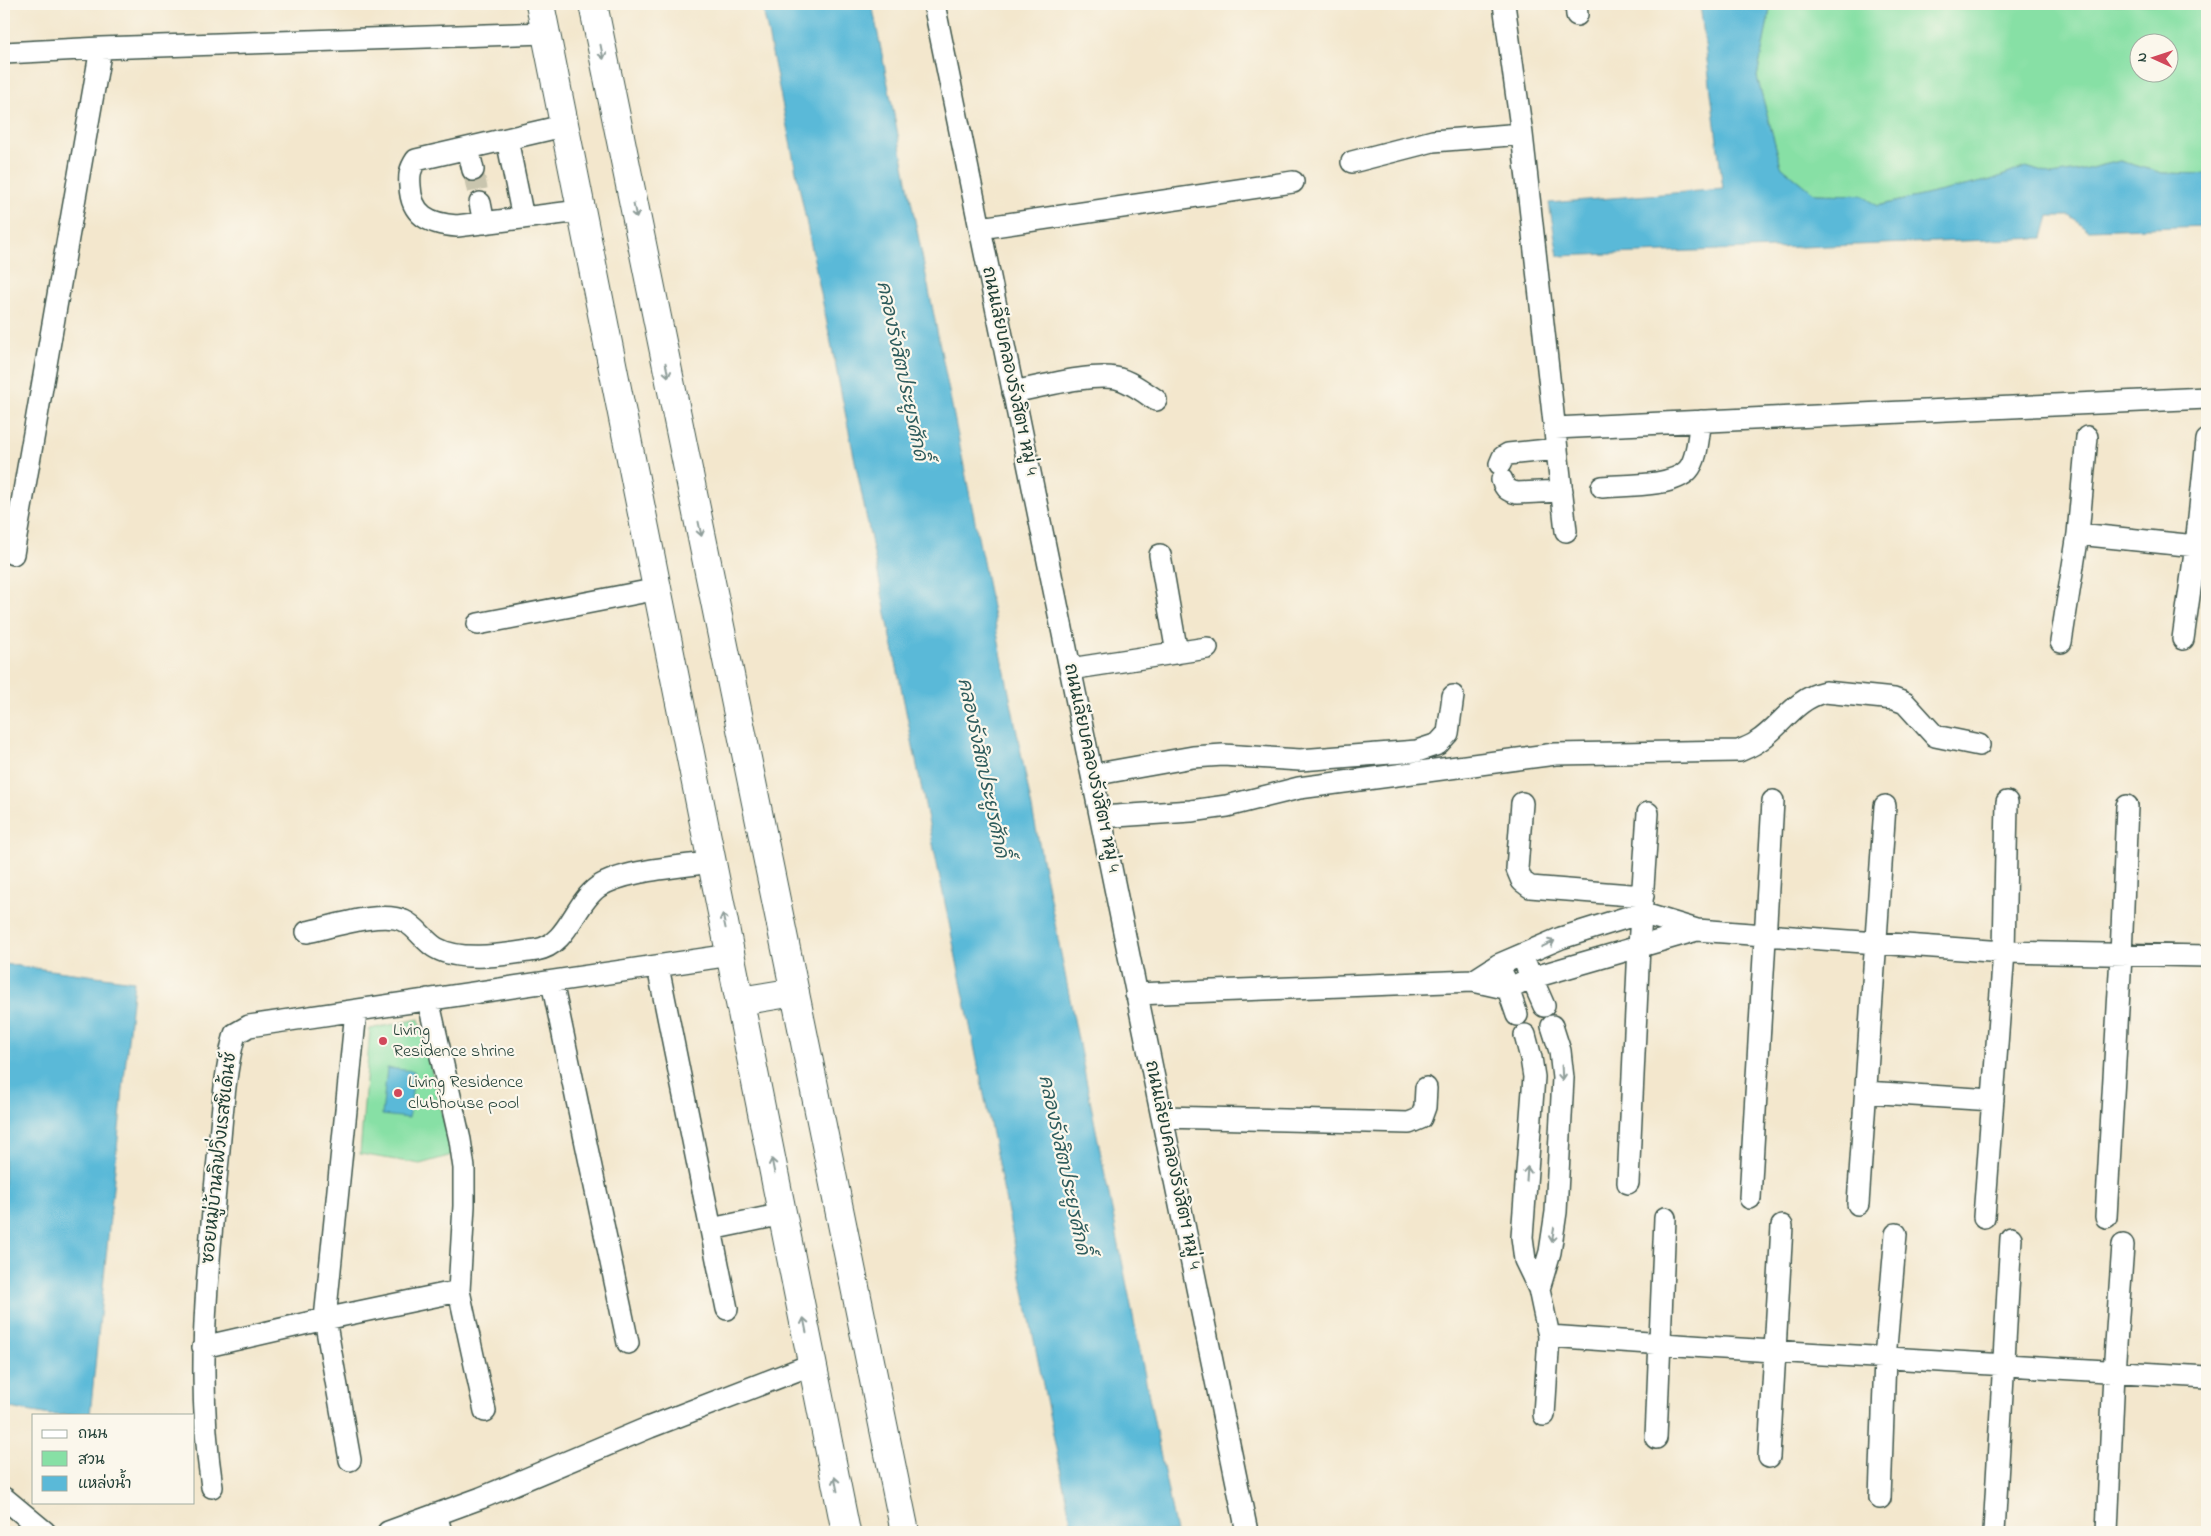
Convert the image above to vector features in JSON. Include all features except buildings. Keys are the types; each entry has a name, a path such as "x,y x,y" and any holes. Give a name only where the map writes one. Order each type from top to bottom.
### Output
{"main road":[{"path":"540,4 846,1532"},
{"path":"592,4 905,1532"},
{"path":"740,1001 795,992"}],"street":[{"name":"ถนนเลียบคลองรังสิตฯ หมู่ 4","path":"934,4 1247,1532"},
{"path":"1504,4 1522,134 1566,531"},
{"path":"4,53 545,33"},
{"path":"13,554 101,48"},
{"path":"563,126 416,160 409,175 410,199 415,210 422,216 444,225 456,226 482,213 523,218 580,211"},
{"path":"1352,162 1433,140 1522,134"},
{"path":"507,139 523,218"},
{"path":"468,148 473,170"},
{"path":"980,228 1293,182"},
{"path":"1013,392 1090,378 1116,378 1131,384 1156,400"},
{"path":"1562,491 1510,492 1505,488 1501,472 1503,457 1556,439 1701,421 2207,398"},
{"path":"1602,487 1665,482 1679,477 1689,469 1695,454 1701,421"},
{"path":"2061,642 2078,534 2087,436"},
{"path":"2183,639 2202,547 2207,440"},
{"path":"2078,534 2202,547"},
{"path":"1160,555 1177,653"},
{"path":"478,624 658,590"},
{"path":"1070,669 1207,648"},
{"path":"1101,817 1191,811 1228,806 1299,788 1556,754 1739,751 1757,742 1803,701 1816,694 1825,692 1894,699 1905,703 1935,736 1979,745"},
{"path":"1092,775 1192,758 1223,755 1300,760 1417,751 1438,744 1448,733 1453,696"},
{"path":"1750,1198 1773,801"},
{"path":"1984,1217 2004,952 2007,802"},
{"path":"1522,803 1517,869 1522,882 1530,887 1642,905 1697,930 2004,952 2121,956 2207,956"},
{"path":"1858,1204 1885,806"},
{"path":"2106,1217 2121,956 2126,806"},
{"path":"1628,1183 1639,946 1648,813"},
{"path":"308,932 382,917 404,921 435,947 451,955 470,956 538,949 555,942 566,929 583,900 598,888 616,878 712,862"},
{"path":"1473,981 1498,965 1642,905"},
{"path":"1136,994 1473,981 1509,989 1531,978 1697,930"},
{"name":"ซอยหมู่บ้านลิฟวิ่งเรสซิเด้นซ์","path":"212,1487 204,1414 203,1347 220,1146 230,1053 235,1034 249,1026 731,955"},
{"path":"1522,956 1544,1006"},
{"path":"1498,965 1509,989 1517,1015"},
{"path":"658,967 727,1310"},
{"path":"552,982 628,1343"},
{"path":"428,999 460,1140 464,1168 464,1206 459,1291 485,1411"},
{"path":"350,1460 325,1319 356,1011"},
{"path":"1539,1289 1550,1252 1556,1212 1563,1078 1560,1051 1552,1026"},
{"path":"1525,1035 1534,1077 1522,1237 1525,1260 1539,1289 1549,1336 1544,1415"},
{"path":"1162,1117 1409,1123 1421,1118 1425,1107 1426,1088"},
{"path":"1865,1092 1993,1100"},
{"path":"711,1229 783,1214"},
{"path":"1656,1438 1665,1218"},
{"path":"1769,1457 1782,1226"},
{"path":"1880,1498 1886,1358 1896,1234"},
{"path":"1994,1532 2011,1238"},
{"path":"2107,1532 2114,1372 2123,1245"},
{"path":"203,1347 459,1291"},
{"path":"1549,1336 2207,1377"},
{"path":"388,1532 438,1523 481,1498 650,1427 813,1364"},
{"path":"4,1498 46,1532"}],"green space":[{"path":"1771,4 2207,4 2207,174 2162,173 2120,161 2079,171 2052,175 2026,167 1991,180 1877,206 1862,195 1815,194 1781,166 1757,77"},
{"path":"419,1019 452,1155 420,1164 360,1154 370,1029"}],"water":[{"name":"คลองรังสิตประยูรศักดิ์","path":"762,4 872,4 1176,1532 1073,1532"},
{"path":"1700,4 1771,4 1757,77 1781,166 1815,194 1862,195 1877,206 1991,180 2026,167 2052,175 2079,171 2120,161 2162,173 2207,174 2207,226 2088,230 2070,216 2049,216 2043,238 1558,256 1549,203 1723,189"},
{"path":"4,964 134,981 90,1414 44,1414 4,1407"},
{"name":"Living Residence clubhouse pool","path":"387,1068 414,1071 409,1118 382,1115"}],"tunnel":[{"path":"473,170 480,203"}],"place":[{"name":"Living Residence shrine","path":"383,1041"},
{"name":"Living Residence clubhouse pool","path":"398,1093"}]}
